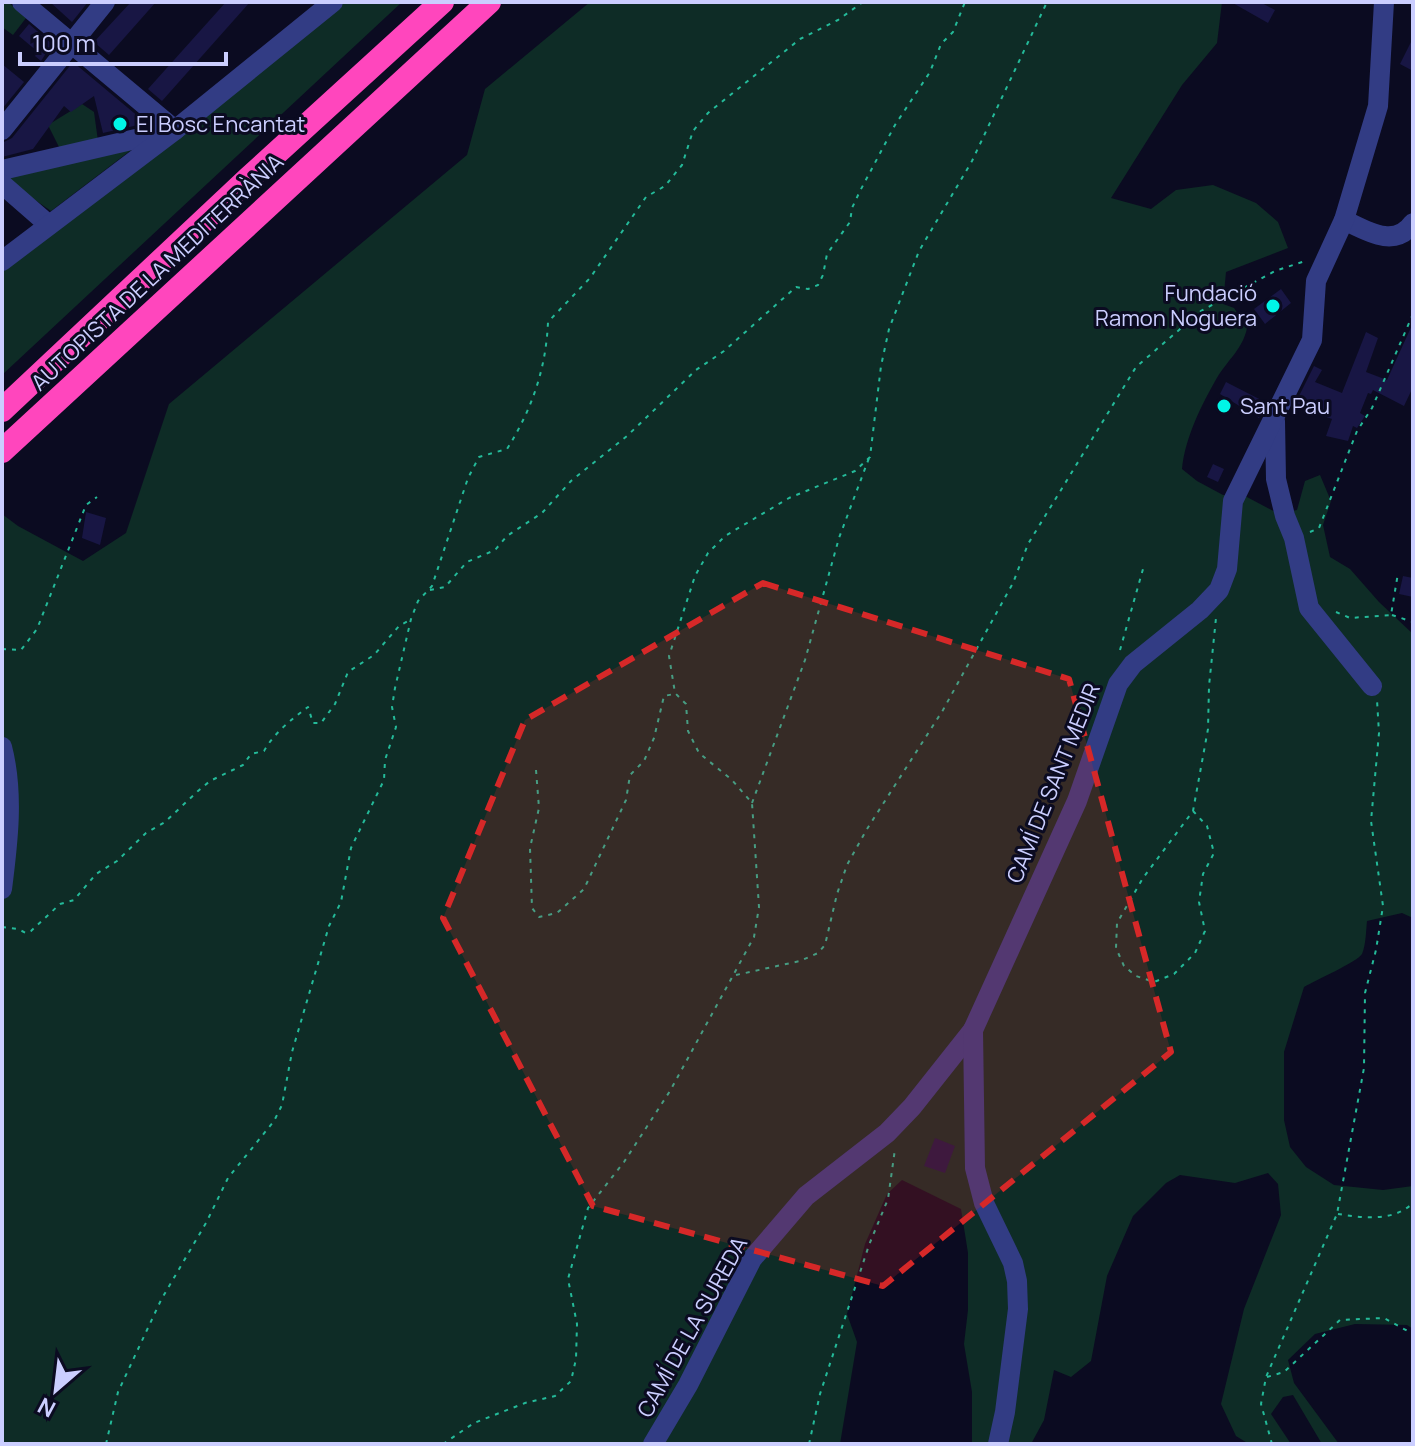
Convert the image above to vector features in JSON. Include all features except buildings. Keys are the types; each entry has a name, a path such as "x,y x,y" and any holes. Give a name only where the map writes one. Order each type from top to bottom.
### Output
{"highway":[{"name":"AUTOPISTA DE LA MEDITERRÀNIA","path":"2,410 442,2"},
{"name":"AUTOPISTA DE LA MEDITERRÀNIA","path":"2,451 489,2"}],"street":[{"path":"22,2 175,130"},
{"path":"2,130 105,2"},
{"path":"1219,590 1227,569 1233,501 1312,340 1316,281 1344,220 1378,106 1384,2"},
{"path":"2,261 175,130 321,5"},
{"path":"2,170 175,130"},
{"path":"2,184 49,225"},
{"path":"1344,220 1390,238 1402,234 1413,223"},
{"path":"1275,417 1276,479 1294,538 1309,608 1372,686"},
{"name":"CAMÍ DE SANT MEDIR","path":"998,1444 1018,1309 1017,1281 1013,1263 984,1203 975,1168 973,1030 1077,801 1118,684 1133,664 1200,610 1219,590"},
{"path":"2,747 8,772 8,845 2,889"},
{"name":"CAMÍ DE LA SUREDA","path":"653,1444 688,1385 752,1259 806,1196 899,1120 973,1030"}],"path":[{"path":"106,1444 118,1392 161,1300 228,1178 274,1121 282,1105 292,1052 329,926 341,902 351,848 384,780 385,760 396,727 392,707 395,688 411,619 418,601 432,586 468,478 479,457 507,449 534,400 547,353 548,322 590,278 646,197 665,186 682,165 693,131 708,113 800,39 838,20 863,2"},
{"path":"428,590 445,587 467,562 495,550 507,536 542,513 571,481 627,436 696,370 724,351 796,287 808,289 818,285 827,254 850,222 860,191 895,125 930,72 941,44 953,32 965,2"},
{"path":"443,1444 474,1423 525,1403 555,1396 571,1381 576,1359 577,1324 568,1279 588,1208 624,1162 670,1091 754,937 759,907 752,803 805,660 839,538 870,457 889,329 919,251 972,161 1047,2"},
{"path":"735,975 800,961 818,953 825,945 847,865 943,710 1013,583 1028,544 1136,367 1201,311 1275,271 1330,253"},
{"path":"1294,538 1319,528 1357,431 1372,408 1413,314"},
{"path":"752,803 732,780 699,753 688,731 686,704 675,693 669,656 671,646 695,576 708,553 725,536 789,498 855,471 870,457"},
{"path":"2,649 21,650 30,641 86,505 97,497"},
{"path":"1118,684 1121,645 1143,569"},
{"path":"1391,615 1398,573"},
{"path":"1193,811 1207,826 1214,853 1203,874 1199,902 1205,931 1195,953 1174,974 1154,982 1136,976 1124,966 1116,948 1117,923 1143,878 1193,811 1208,729 1219,590"},
{"path":"1335,612 1350,618 1391,615 1413,622"},
{"path":"2,927 26,933 31,931 60,904 74,900 96,874 117,861 146,833 165,822 210,781 243,765 251,754 264,751 286,724 295,721 308,707 313,723 321,723 335,704 348,672 374,655 399,626 411,619"},
{"path":"1272,1444 1261,1404 1266,1377 1337,1214 1364,1068 1365,993 1383,906 1371,821 1379,733 1379,704 1372,686"},
{"path":"536,770 539,808 530,848 532,908 539,917 557,913 584,889 626,800 630,775 644,761 654,738 664,696 675,693"},
{"path":"809,1444 825,1379 869,1245 888,1199 899,1120"},
{"path":"1337,1214 1372,1219 1405,1210 1413,1203"},
{"path":"1266,1377 1284,1372 1340,1320 1384,1318 1413,1334"}],"highlighted area":[{"path":"763,583 1069,679 1171,1052 883,1286 593,1206 443,918 525,720"}],"green space":[{"path":"2,2 8,2 26,18 13,35 2,27"},
{"path":"342,2 402,2 2,375 2,271 162,149"},
{"path":"590,2 1222,2 1217,43 1182,85 1111,198 1151,209 1176,190 1213,185 1256,203 1278,222 1288,248 1226,272 1223,304 1234,308 1247,328 1239,347 1200,409 1190,433 1182,469 1223,495 1245,496 1279,514 1297,510 1305,481 1320,475 1331,501 1323,525 1330,557 1350,569 1413,634 1413,918 1402,913 1367,921 1362,954 1304,987 1284,1052 1284,1120 1290,1147 1306,1167 1334,1185 1383,1190 1413,1186 1413,1329 1407,1325 1355,1324 1315,1334 1288,1360 1294,1383 1339,1444 1322,1444 1293,1395 1283,1397 1271,1414 1291,1444 1249,1444 1236,1436 1221,1404 1244,1309 1281,1215 1278,1184 1268,1173 1235,1183 1180,1175 1166,1183 1133,1216 1107,1276 1091,1361 1071,1377 1054,1370 1044,1420 1031,1444 972,1444 972,1392 964,1344 968,1310 968,1253 961,1209 902,1180 887,1194 865,1244 847,1314 857,1342 840,1444 2,1444 2,514 83,561 126,533 169,404 467,155 485,89"},
{"path":"82,104 94,112 98,141 60,149 48,125"},
{"path":"139,144 51,211 2,177"}],"place":[{"name":"El Bosc Encantat","path":"120,124"},
{"name":"Fundació Ramon Noguera","path":"1273,306"},
{"name":"Sant Pau","path":"1224,406"}]}
